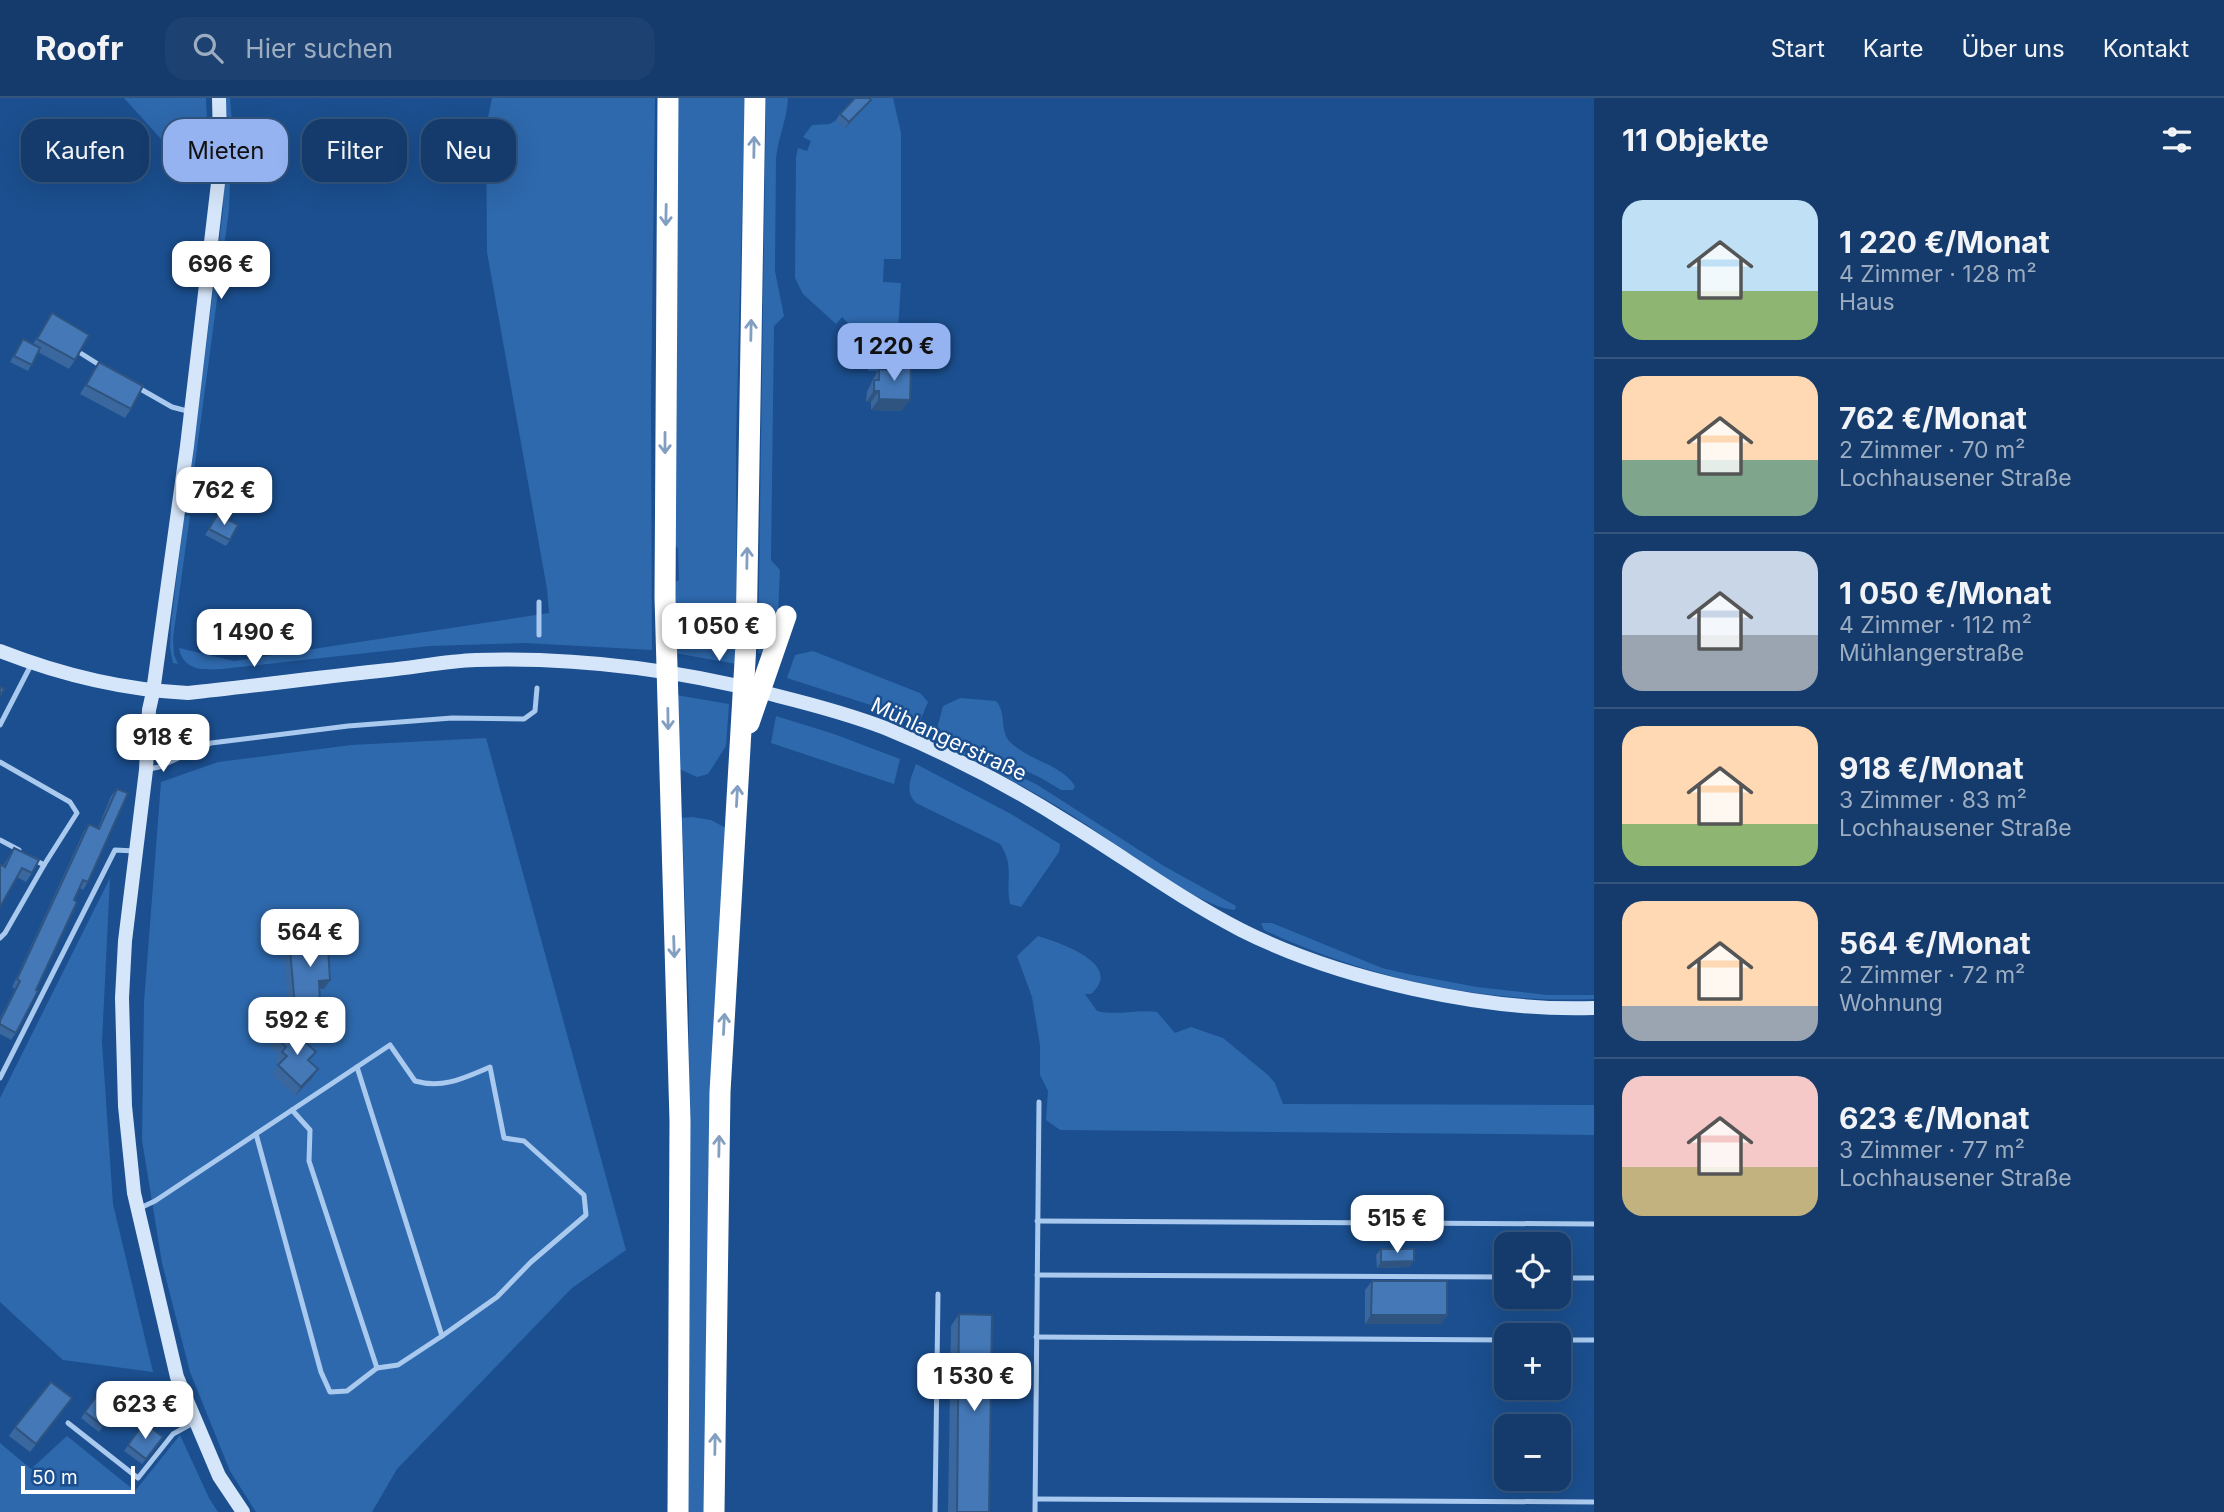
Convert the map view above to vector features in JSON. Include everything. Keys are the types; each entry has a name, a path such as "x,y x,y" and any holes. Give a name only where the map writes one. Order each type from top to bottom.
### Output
{"highway":[{"path":"668,98 665,597 680,1121 678,1512"},
{"path":"714,1512 720,1092 746,631 755,98"},
{"path":"740,748 786,616"}],"main road":[{"path":"219,98 218,183 191,412 149,710 146,770 125,941 122,998 125,1106 134,1193 177,1377 219,1476 243,1512"},
{"name":"Mühlangerstraße","path":"0,651 32,663 153,692 188,693 250,687 473,660 554,660 718,680 882,727 934,750 1018,792 1186,899 1244,931 1283,948 1375,979 1429,992 1567,1009 1594,1008"}],"lane":[{"path":"82,355 105,368"},
{"path":"127,381 172,407 191,412"},
{"path":"538,635 539,602"},
{"path":"0,725 32,663"},
{"path":"146,770 159,767 211,743 348,726 452,718 524,719 535,711 537,688"},
{"path":"0,762 70,802 77,813 5,933 0,937"},
{"path":"0,840 44,865"},
{"path":"0,1078 115,850 135,850"},
{"path":"138,1209 155,1201 390,1045 415,1081 431,1085 454,1083 490,1067 504,1138 524,1141 584,1195 586,1215 531,1262 497,1297 442,1336 398,1365 377,1368 347,1391 330,1392 321,1372 256,1134"},
{"path":"357,1067 442,1336"},
{"path":"1035,1512 1039,1102"},
{"path":"292,1110 310,1130 309,1161 377,1368"},
{"path":"1037,1221 1594,1224"},
{"path":"1037,1275 1494,1278"},
{"path":"1571,1278 1594,1278"},
{"path":"935,1512 938,1294"},
{"path":"1036,1337 1494,1340"},
{"path":"1571,1340 1594,1340"},
{"path":"68,1423 138,1478 173,1434 196,1422"},
{"path":"1036,1499 1594,1502"}],"shaded area":[{"path":"124,98 206,98 207,119 163,119 163,141 149,126 149,119 143,119"},
{"path":"224,98 230,98 232,119 226,119"},
{"path":"492,98 655,98 651,401 652,650 525,643 430,646 222,669 201,669 189,665 181,656 179,648 234,661 549,613 487,252 486,182 516,182 516,119 488,119"},
{"path":"678,98 745,98 736,440 737,664 674,653 673,583 679,580 678,548 673,545"},
{"path":"766,98 788,98 776,159 775,271 784,316 774,326 771,560 780,570 778,614 764,654 758,653"},
{"path":"859,98 893,98 901,133 901,259 884,259 883,282 901,283 898,329 896,334 880,335 880,364 884,364 884,371 868,371 867,355 852,338 861,332 856,326 850,336 842,330 848,323 842,317 836,324 803,294 795,278 798,148 807,151 811,141 803,137 812,125 830,124 836,120 846,128"},
{"path":"224,182 230,182 229,210 191,494 188,491 223,210"},
{"path":"190,516 173,638 174,655 178,664 173,663 170,648 171,623 184,517"},
{"path":"813,651 920,693 928,702 920,721 787,678 795,655"},
{"path":"676,695 729,704 726,746 708,774 697,777 679,769"},
{"path":"960,698 996,701 1010,742 1061,772 1075,786 1073,790 1061,790 937,729 943,706"},
{"path":"776,716 900,759 894,784 771,743"},
{"path":"486,738 626,1250 572,1288 397,1469 372,1512 256,1512 230,1471 190,1372 162,1263 142,1140 144,1002 161,782 218,762 351,745"},
{"path":"935,738 1036,784 1164,866 1236,906 1235,910 1219,906 1176,885 1070,814 934,740"},
{"path":"916,764 1011,814 1060,844 1059,852 1021,907 1010,904 1007,859 1000,844 916,803 912,798 910,784"},
{"path":"682,818 711,820 726,828 705,1512 685,1512 689,1009"},
{"path":"110,878 102,1042 113,1204 153,1372 63,1360 0,1302 0,1098"},
{"path":"1261,923 1272,923 1382,968 1408,974 1477,987 1547,995 1594,995 1594,999 1510,997 1425,984 1383,974 1302,947 1264,930"},
{"path":"1038,936 1086,956 1095,964 1100,973 1099,983 1091,994 1085,994 1097,1011 1157,1012 1175,1033 1191,1027 1223,1038 1268,1075 1275,1083 1283,1104 1594,1105 1594,1135 1060,1130 1046,1120 1048,1091 1040,1075 1040,1045 1032,997 1017,956"},
{"path":"180,1435 218,1512 0,1512 0,1443 31,1469 67,1436 135,1491"}],"building":[{"path":"855,98 871,100 849,122 840,114"},
{"path":"52,313 89,335 75,360 37,339"},
{"path":"23,339 40,348 32,365 14,356"},
{"path":"99,362 143,386 131,409 86,385"},
{"path":"897,364 911,364 910,400 879,399 879,391 874,391 874,380 879,380 879,369 897,370"},
{"path":"218,514 238,525 230,540 209,529"},
{"path":"117,789 128,793 88,882 83,880 74,900 77,902 36,990 38,991 16,1033 0,1024 0,1021 20,981 17,979 89,824 99,829"},
{"path":"14,848 39,860 32,873 22,868 0,907 0,864 5,867"},
{"path":"319,922 320,947 328,947 330,980 319,981 320,1006 295,1007 290,949 307,948 306,923"},
{"path":"288,1026 316,1052 308,1060 318,1069 301,1087 278,1065 287,1056 282,1052 286,1047 277,1038"},
{"path":"1381,1249 1414,1249 1414,1261 1381,1262"},
{"path":"1372,1281 1447,1281 1447,1315 1371,1315"},
{"path":"959,1314 992,1315 989,1512 957,1512"},
{"path":"51,1382 72,1398 36,1444 15,1427"},
{"path":"101,1390 120,1404 103,1426 85,1412"},
{"path":"144,1423 163,1437 146,1459 128,1445"}]}
